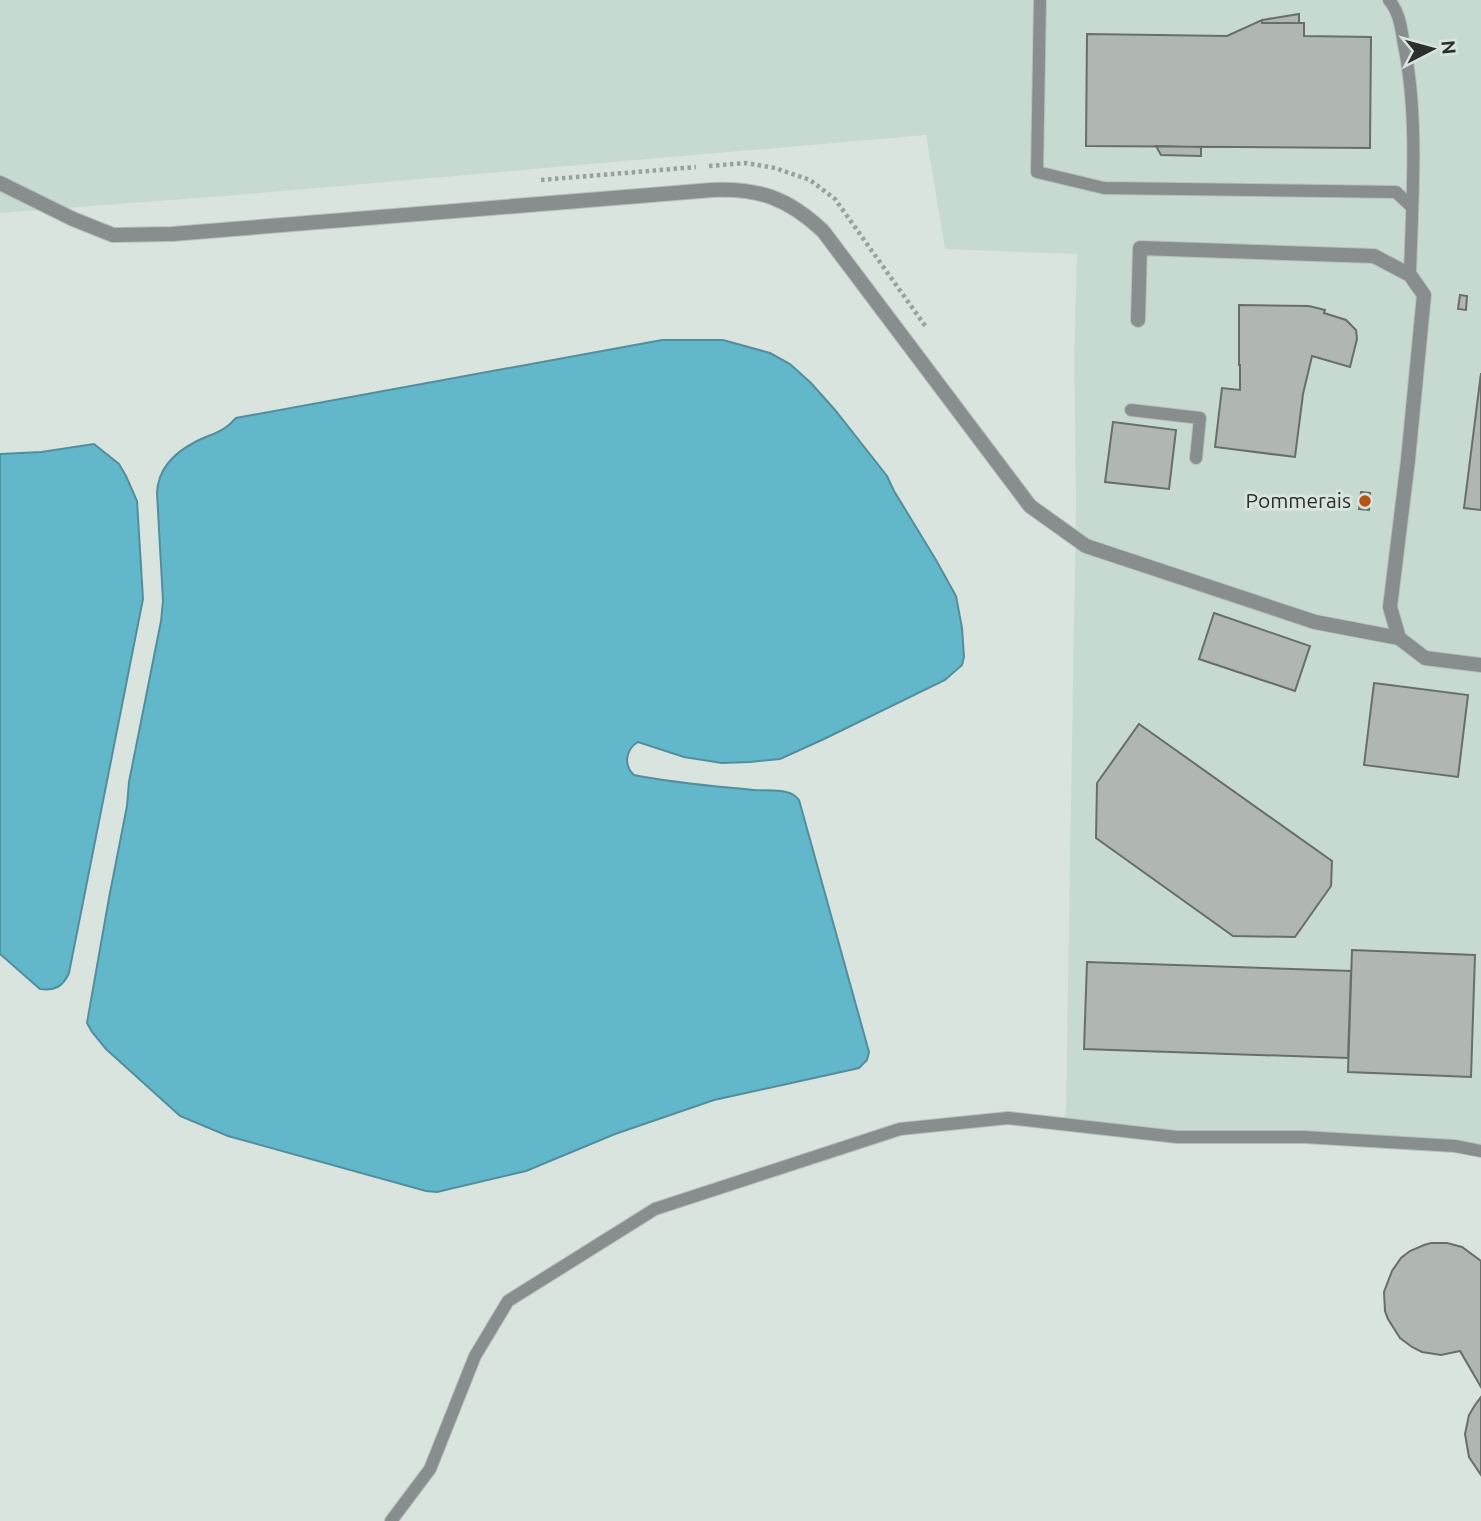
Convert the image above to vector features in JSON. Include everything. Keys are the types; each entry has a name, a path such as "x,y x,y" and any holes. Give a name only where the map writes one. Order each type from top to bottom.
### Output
{"street":[{"path":"0,183 73,219 113,235 172,234 733,189 774,197 808,217 823,231 1030,506 1086,545 1315,622 1399,638 1425,658 1481,665"},
{"path":"1138,320 1140,248 1374,256 1410,275 1424,295 1390,607 1399,638"}],"lane":[{"path":"1040,0 1037,172 1104,188 1396,192 1412,207"},
{"path":"1389,0 1397,10 1409,71 1414,166 1410,275"},
{"path":"1131,410 1200,418 1196,458"},
{"path":"391,1521 430,1469 475,1356 508,1301 655,1209 900,1129 1007,1118 1177,1137 1304,1137 1455,1146 1481,1151"}],"path":[{"path":"534,180 746,163 775,168 810,180 835,198 932,336"}],"shaded area":[{"path":"0,0 1481,0 1481,1151 1177,1137 1063,1124 1066,1108 1076,500 1074,358 1077,254 945,249 926,135 0,213"}],"water":[{"path":"662,340 723,340 770,353 790,364 835,410 887,476 956,596 964,657 962,665 945,680 780,759 722,763 684,757 638,742 627,757 628,767 634,775 693,784 782,791 799,800 869,1052 867,1060 859,1068 714,1100 615,1134 526,1171 437,1192 228,1136 180,1116 106,1049 87,1023 127,806 129,782 161,621 163,601 157,493 164,468 182,450 222,430 236,418"},
{"path":"94,444 119,464 137,501 143,599 69,973 57,987 40,989 0,954 0,454 41,452"}],"building":[{"path":"1299,14 1299,23 1262,23 1262,20"},
{"path":"1262,20 1262,23 1304,23 1304,36 1371,37 1370,148 1086,146 1087,34 1227,36"},
{"path":"1156,146 1201,147 1201,156 1161,155"},
{"path":"1460,295 1467,296 1466,310 1458,309"},
{"path":"1239,305 1309,306 1346,320 1356,330 1357,339 1350,367 1312,356 1303,394 1295,457 1215,447 1222,388 1240,390"},
{"path":"1481,373 1481,510 1464,508"},
{"path":"1113,422 1176,430 1169,489 1105,482"},
{"name":"Pommerais","path":"1361,492 1370,493 1369,510 1359,509"},
{"path":"1214,613 1310,646 1295,691 1199,659"},
{"path":"1374,683 1468,695 1458,777 1364,765"},
{"path":"1139,724 1332,861 1331,886 1295,937 1233,936 1096,838 1097,783"},
{"path":"1352,950 1475,955 1471,1077 1348,1072"},
{"path":"1087,962 1351,971 1348,1058 1084,1049"},
{"path":"1431,1243 1462,1247 1481,1261 1481,1387 1460,1351 1441,1355 1422,1352 1412,1347 1400,1338 1385,1311 1384,1292 1392,1271 1410,1251"},
{"path":"1481,1397 1481,1475 1469,1457 1465,1434 1469,1415"}],"place":[{"name":"Pommerais","path":"1365,501"}]}
